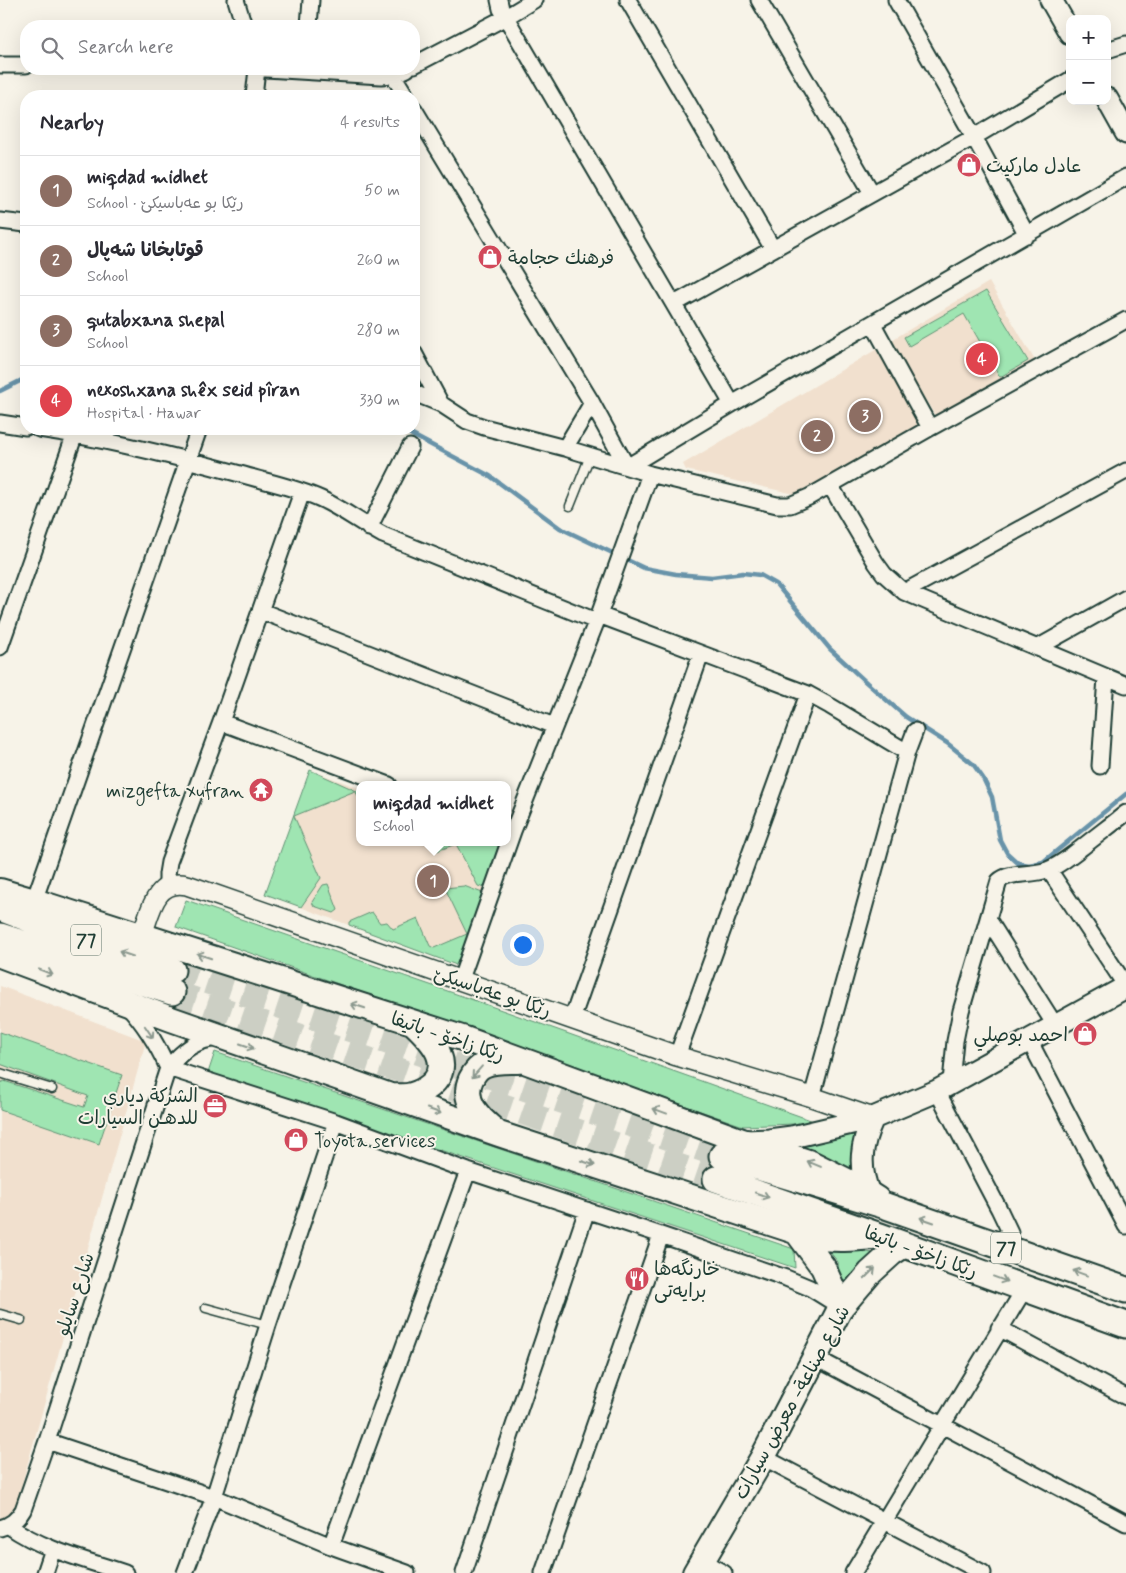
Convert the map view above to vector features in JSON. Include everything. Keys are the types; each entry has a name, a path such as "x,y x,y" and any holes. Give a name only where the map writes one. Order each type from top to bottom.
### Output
{"highway":[{"name":"77","path":"0,908 172,981 0,936"},
{"name":"رێکا زاخۆ - باتیفا","path":"1126,1290 1009,1243 878,1199 719,1167 880,1236 1126,1325"}],"main road":[{"path":"1051,0 1066,26"},
{"path":"1110,105 1126,132"},
{"name":"رێکا زاخۆ - باتیفا","path":"0,891 465,1039 742,1141 811,1163 833,1173 878,1199"},
{"path":"0,955 224,1038 498,1134 797,1232 830,1240 880,1236"},
{"path":"742,1141 792,1137 873,1118 944,1087 1126,987"},
{"path":"391,1096 410,1096 429,1088 440,1074 439,1055 429,1039 415,1024"},
{"path":"498,1134 476,1113 470,1102 469,1084 477,1069 489,1063 522,1061"},
{"path":"873,1118 864,1139 862,1167 864,1180 878,1199"},
{"path":"797,1232 823,1268 841,1308"},
{"name":"شارع صناعة- معرض سيارات","path":"699,1567 763,1458 841,1308 870,1273 904,1245"}],"street":[{"path":"236,0 242,20"},
{"path":"309,20 311,0"},
{"path":"499,0 501,9 732,404"},
{"path":"420,62 506,17 534,0"},
{"path":"628,0 773,249"},
{"path":"759,0 872,193"},
{"path":"896,0 1028,235"},
{"path":"1111,49 1126,44"},
{"path":"0,65 20,65"},
{"path":"255,90 256,75"},
{"path":"368,75 386,75"},
{"path":"401,75 404,90"},
{"path":"674,304 974,137 1066,82"},
{"path":"420,119 592,402 627,467"},
{"path":"627,467 732,404 1126,177"},
{"path":"0,221 20,223"},
{"path":"420,395 441,404 467,421 484,427 564,448 650,474 776,505 790,504 799,502 1126,320"},
{"path":"872,324 930,428"},
{"path":"420,364 441,404"},
{"path":"564,448 592,402"},
{"path":"0,423 20,426"},
{"path":"0,647 75,435"},
{"path":"79,435 187,460 302,492 334,506 383,535 598,618 808,694 907,752"},
{"path":"34,901 197,435"},
{"path":"369,528 410,447"},
{"path":"904,592 1126,471"},
{"path":"511,828 598,618 650,474"},
{"path":"830,485 884,574 904,592 1126,685"},
{"path":"142,935 157,895 167,886 169,862 261,611 302,492"},
{"path":"1037,648 1126,598"},
{"path":"261,611 554,726"},
{"path":"572,1019 701,654"},
{"path":"1100,766 1106,676"},
{"path":"677,1056 808,694"},
{"path":"221,722 378,781"},
{"path":"812,1097 907,752 915,731"},
{"path":"1009,1243 999,1209 944,1087 960,1011 999,880 1009,874 1037,873 1049,870 1067,859 1126,813"},
{"path":"461,980 505,846"},
{"path":"1049,870 1126,987"},
{"name":"رێكا بو عه‌باسيكێ","path":"167,886 187,885 677,1056 812,1097 873,1118"},
{"path":"988,919 1055,1026"},
{"path":"122,1001 153,1039 168,1068 336,1122 468,1171 799,1283 841,1308"},
{"name":"شارع سايلو","path":"4,1527 18,1519 23,1510 168,1068 184,1051 202,1040 224,1038"},
{"path":"1028,1040 1126,1226"},
{"path":"185,1573 214,1497 268,1325 336,1122"},
{"path":"331,1546 468,1171"},
{"path":"464,1573 587,1210"},
{"path":"543,1573 661,1235"},
{"path":"853,1573 999,1328 1025,1288"},
{"path":"999,1328 1126,1397"},
{"path":"816,1358 1126,1523"},
{"path":"47,1441 214,1497 331,1546 404,1572"},
{"path":"763,1458 983,1573"},
{"name":"شارع سايلو","path":"4,1527 53,1549 125,1573"},
{"path":"45,1573 53,1549"},
{"path":"699,1567 724,1573"}],"lane":[{"path":"570,506 590,456"},
{"path":"0,1073 52,1090"},
{"path":"206,1308 268,1325"},
{"path":"0,1314 21,1320"}],"shaded area":[{"path":"989,282 1037,364 939,422 890,341"},
{"path":"877,349 921,427 804,496 686,470 683,464"},
{"path":"310,770 356,787 356,846 503,846 459,966 265,894"},
{"path":"0,986 146,1041 11,1523 0,1520"}],"green space":[{"path":"986,291 1028,361 1000,377 964,314 909,346 904,337"},
{"path":"310,770 356,791 356,792 355,791 294,816 321,878 301,907 265,894"},
{"path":"433,846 451,846 437,851"},
{"path":"457,846 500,846 485,888 478,886"},
{"path":"328,884 338,910 334,913 314,906 312,902 323,885"},
{"path":"464,886 485,894 459,966 349,925 349,922 372,912 380,923 387,922 393,929 418,918 430,946 434,948 467,934 445,888"},
{"path":"186,900 819,1123 743,1126 176,927"},
{"path":"0,1032 122,1075 99,1144 0,1110 0,1083 4,1081 84,1107 88,1096 0,1064"},
{"path":"215,1052 794,1249 795,1268 208,1073"},
{"path":"860,1130 851,1148 856,1178 791,1148"},
{"path":"824,1245 873,1253 849,1287 840,1286 838,1262"}],"waterway":[{"path":"0,391 20,381"},
{"path":"412,435 490,476 560,528 644,568 676,574 712,577 743,573 760,575 776,584 830,649 867,683 906,717 947,743 973,764 983,778 992,797 1000,840 1007,853 1018,863 1029,865 1043,862 1126,794"}],"tunnel":[{"path":"172,970 722,1156"},
{"path":"172,992 716,1179"}],"place":[{"name":"عادل ماركيت","path":"969,165"},
{"name":"فرهنك حجامة","path":"490,257"},
{"name":"nexoshxana shêx seid pîran","path":"982,359"},
{"name":"qutabxana shepal","path":"865,416"},
{"name":"قوتابخانا شەپال","path":"817,436"},
{"name":"mizgefta xufran","path":"261,790"},
{"name":"miqdad midhet","path":"433,881"},
{"name":"احمد بوصلي","path":"1085,1034"},
{"name":"الشركة دياري للدهـن السيارات","path":"215,1106"},
{"name":"Toyota services","path":"296,1140"},
{"name":"خارنگه‌ها برايه‌تى","path":"637,1279"}]}
